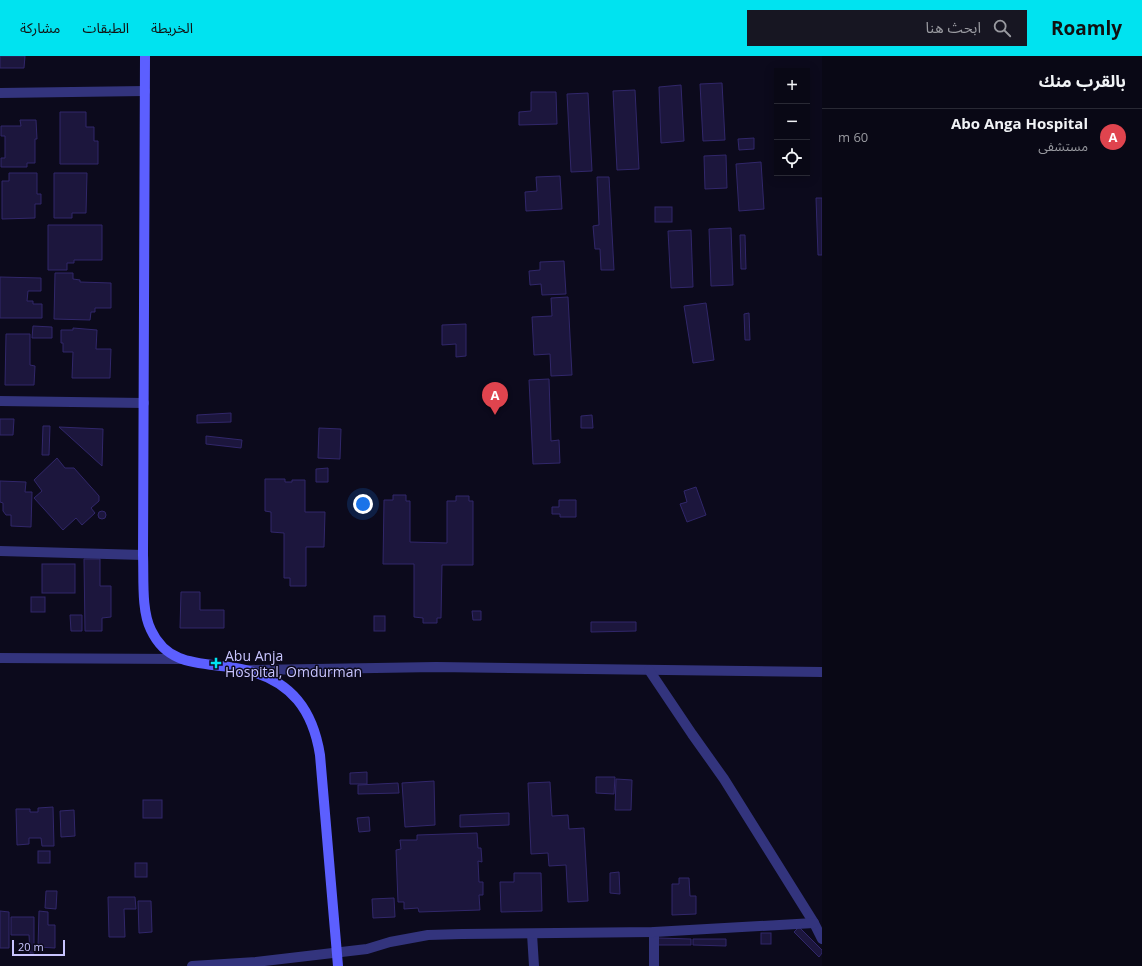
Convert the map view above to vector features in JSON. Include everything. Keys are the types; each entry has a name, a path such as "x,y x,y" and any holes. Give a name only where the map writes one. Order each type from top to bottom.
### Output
{"street":[{"path":"145,56 143,555 146,616 151,630 158,642 168,652 180,659 194,663 245,670 262,674 277,682 291,693 303,706 312,721 320,755 338,966"},
{"path":"0,93 144,92"},
{"path":"0,401 144,403"},
{"path":"0,551 143,555"},
{"path":"0,658 180,659"},
{"path":"245,670 436,667 822,672"},
{"path":"649,670 724,779 814,923 822,939"},
{"path":"192,966 256,964 367,948 390,942 428,936 462,934 654,932 814,923"},
{"path":"654,932 654,966"},
{"path":"532,934 534,966"}],"building":[{"path":"0,56 25,56 24,68 0,68"},
{"path":"722,83 725,140 703,141 700,84"},
{"path":"681,85 684,141 661,143 659,87"},
{"path":"635,90 639,169 617,170 613,91"},
{"path":"531,92 556,92 557,124 519,125 519,112 531,111"},
{"path":"588,93 592,171 571,172 567,94"},
{"path":"60,112 86,112 86,127 94,127 94,141 98,141 98,164 60,164"},
{"path":"20,120 36,120 37,139 35,139 35,163 27,163 27,167 1,167 1,158 5,158 5,136 1,136 1,126 21,126"},
{"path":"754,138 754,149 739,150 738,139"},
{"path":"726,155 727,188 705,189 704,156"},
{"path":"761,162 764,209 739,211 736,164"},
{"path":"9,173 37,173 37,194 41,194 41,204 35,204 35,218 2,219 2,181 9,181"},
{"path":"54,173 87,173 86,213 72,213 72,218 54,218"},
{"path":"560,176 562,209 526,211 525,192 537,191 536,177"},
{"path":"597,177 609,177 614,270 601,270 600,249 595,249 593,226 599,225"},
{"path":"816,198 822,198 822,255 818,255"},
{"path":"655,207 672,207 672,222 655,222"},
{"path":"48,225 102,225 102,260 74,260 74,263 67,263 67,270 48,270"},
{"path":"731,228 733,285 711,286 709,229"},
{"path":"691,230 693,287 671,288 668,231"},
{"path":"740,235 745,235 746,269 741,269"},
{"path":"564,261 566,294 542,295 541,284 530,285 529,271 540,270 540,262"},
{"path":"55,273 73,273 73,279 80,280 80,282 111,283 111,308 95,308 95,312 91,312 90,320 54,319"},
{"path":"0,277 41,278 41,291 28,291 27,301 33,301 33,304 42,304 42,318 0,318"},
{"path":"568,297 572,375 551,376 550,354 534,355 532,317 552,316 551,298"},
{"path":"706,303 714,360 693,363 684,306"},
{"path":"749,313 750,340 745,340 744,314"},
{"path":"466,324 466,356 456,357 456,344 442,345 442,325"},
{"path":"33,326 52,327 52,338 32,338"},
{"path":"73,328 97,330 96,349 111,349 110,378 72,378 73,352 63,352 61,330 73,330"},
{"path":"6,334 30,334 30,365 35,366 34,385 5,385"},
{"path":"549,379 551,441 559,440 560,463 533,464 529,380"},
{"path":"231,413 231,422 197,423 197,415"},
{"path":"592,415 593,428 581,428 581,416"},
{"path":"0,419 14,419 13,435 0,435"},
{"path":"43,426 50,426 49,455 42,455"},
{"path":"59,427 103,429 102,466"},
{"path":"319,428 341,429 340,459 318,458"},
{"path":"206,436 242,440 241,448 206,444"},
{"path":"57,458 65,468 74,468 99,496 99,501 91,508 95,513 82,525 76,518 63,530 34,498 42,491 34,480"},
{"path":"328,468 328,482 316,482 316,469"},
{"path":"265,479 285,479 285,482 292,482 292,480 305,480 305,512 325,512 324,547 306,547 306,586 290,586 290,578 284,578 284,533 271,532 271,512 265,511"},
{"path":"0,481 26,482 25,492 32,492 31,527 11,526 11,515 6,515 3,511 3,503 0,502"},
{"path":"696,487 706,515 687,522 680,504 687,502 684,491"},
{"path":"393,495 406,495 406,501 410,501 410,542 447,543 447,501 456,501 456,496 469,496 469,501 473,501 473,565 442,565 441,618 437,618 437,623 423,623 423,618 414,617 414,564 383,564 384,500 393,500"},
{"path":"559,500 576,500 576,517 560,517 560,514 552,514 552,507 559,507"},
{"path":"100,511 104,511 106,515 104,519 100,519 98,517 98,513"},
{"path":"84,559 100,559 100,586 111,586 111,617 102,618 102,631 85,631"},
{"path":"42,564 75,564 75,593 42,593"},
{"path":"181,592 200,592 200,610 224,610 224,628 180,628"},
{"path":"31,597 45,597 45,612 31,612"},
{"path":"472,611 481,611 481,620 473,620"},
{"path":"70,615 82,615 82,631 71,631"},
{"path":"374,616 385,616 385,631 374,631"},
{"path":"591,622 636,622 636,631 591,632"},
{"path":"367,772 367,784 350,784 350,773"},
{"path":"596,777 615,777 614,794 596,793"},
{"path":"616,779 632,780 631,810 615,810"},
{"path":"434,781 435,825 405,827 402,783"},
{"path":"550,782 552,816 568,815 569,829 584,828 588,901 568,902 566,865 549,866 548,853 531,854 528,783"},
{"path":"398,783 399,793 358,794 358,785"},
{"path":"143,800 162,800 162,818 143,818"},
{"path":"53,807 54,846 42,846 41,838 29,838 29,844 17,845 16,809 30,809 30,812 38,812 38,808"},
{"path":"74,810 75,836 61,837 60,811"},
{"path":"509,813 509,825 460,827 460,815"},
{"path":"369,817 370,831 359,832 357,818"},
{"path":"477,833 478,848 481,848 482,862 478,861 479,882 483,882 483,895 479,895 480,910 419,912 418,908 404,909 404,902 398,902 396,850 401,849 400,840 417,840 417,835"},
{"path":"38,851 50,851 50,863 38,863"},
{"path":"135,863 147,863 147,877 135,877"},
{"path":"619,872 620,894 610,893 610,873"},
{"path":"514,873 541,873 542,911 501,912 500,882 514,882"},
{"path":"679,878 689,878 690,896 696,896 696,914 672,915 672,884 679,884"},
{"path":"46,891 57,891 56,909 45,908"},
{"path":"108,897 135,897 136,909 124,909 125,937 109,937"},
{"path":"394,898 395,917 373,918 372,899"},
{"path":"138,901 151,901 152,932 139,933"},
{"path":"0,911 9,912 9,948 0,948"},
{"path":"39,911 48,912 48,925 55,925 55,948 38,947"},
{"path":"11,917 34,917 34,953 30,953 29,935 11,935"},
{"path":"799,927 822,950 819,957 794,932"},
{"path":"761,933 771,933 771,944 761,944"},
{"path":"658,938 691,939 691,945 658,945"},
{"path":"693,939 726,939 726,946 693,945"}],"place":[{"name":"Abo Anga Hospital","path":"495,415"},
{"name":"Abu Anja Hospital, Omdurman","path":"216,663"}]}
